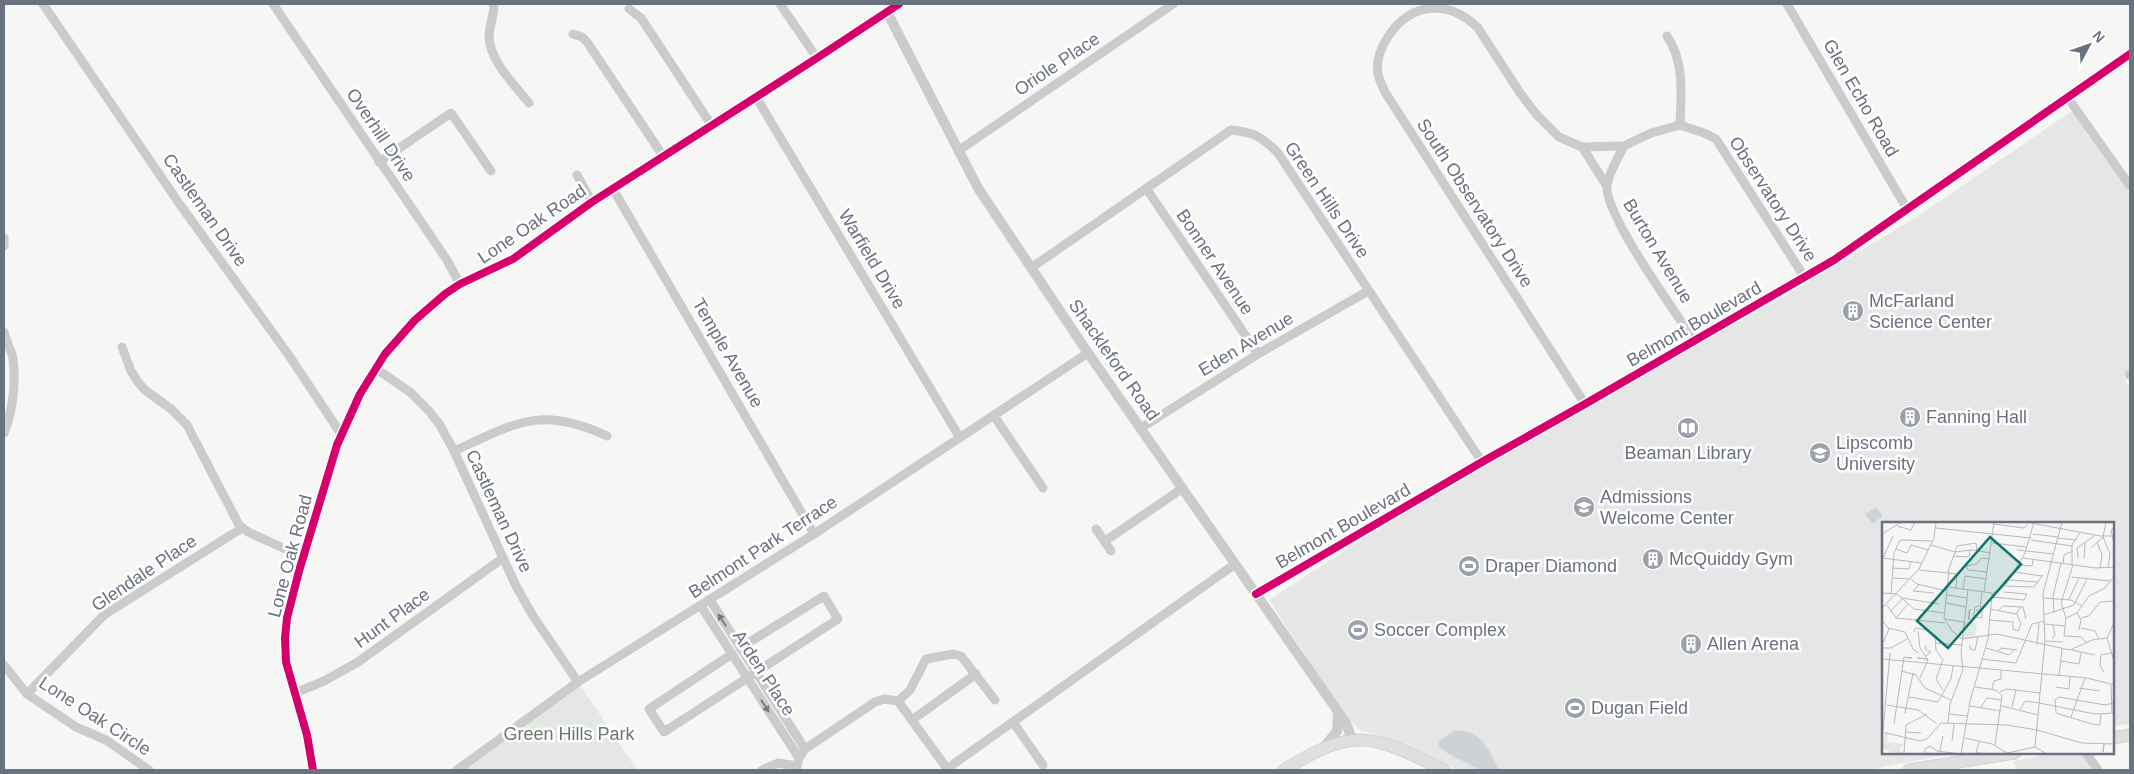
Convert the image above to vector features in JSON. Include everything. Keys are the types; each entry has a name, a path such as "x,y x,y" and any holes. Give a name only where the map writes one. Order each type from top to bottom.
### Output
{"main road":[{"path":"2114,738 2130,735"},
{"path":"1284,770 1325,746 1352,740 1367,740 1388,744 1444,770"},
{"path":"1912,770 2009,754"}],"street":[{"name":"Castleman Drive","path":"43,4 181,206 288,354 341,434"},
{"name":"Overhill Drive","path":"273,4 446,260 460,284"},
{"path":"493,4 489,35 491,49 497,62 529,103"},
{"path":"780,4 817,58"},
{"name":"Lone Oak Road","path":"314,770 307,735 286,662 285,631 290,603 341,434 375,368 397,338 415,320 460,284 513,259 592,202 899,4"},
{"name":"Oriole Place","path":"958,151 1173,4"},
{"name":"Glen Echo Road","path":"1787,4 1906,209"},
{"name":"South Observatory Drive","path":"1582,147 1559,137 1537,115 1478,28 1466,16 1431,8 1414,11 1396,25 1381,46 1378,73 1385,92 1585,404"},
{"path":"629,9 641,18 712,126"},
{"name":"Shackleford Road","path":"887,12 978,188 1088,353 1346,723 1352,740"},
{"path":"573,34 582,36 587,42 663,156"},
{"path":"1582,147 1624,146 1650,133 1680,126 1681,76 1667,36"},
{"name":"Belmont Boulevard","path":"1256,594 1846,253 1906,209 2130,54"},
{"name":"Warfield Drive","path":"756,97 960,438"},
{"path":"2068,98 2130,186"},
{"path":"380,162 451,113 491,172"},
{"name":"Observatory Drive","path":"1680,126 1716,139 1805,278"},
{"name":"Green Hills Drive","path":"1031,268 1231,130 1250,131 1266,141 1278,153 1482,462"},
{"name":"Burton Avenue","path":"1624,146 1607,186 1611,207 1624,232 1695,342"},
{"path":"1582,147 1607,186"},
{"path":"577,175 592,202"},
{"name":"Bonner Avenue","path":"1146,188 1258,354"},
{"name":"Temple Avenue","path":"613,189 814,534"},
{"path":"4,238 4,246"},
{"name":"Eden Avenue","path":"1141,428 1258,354 1368,291"},
{"path":"4,332 13,357 11,405 4,433"},
{"path":"122,347 131,371 138,382 187,425 236,521 242,528 303,557"},
{"name":"Belmont Park Terrace","path":"456,770 578,682 814,534 1088,353"},
{"name":"Castleman Drive","path":"375,368 410,392 429,411 454,452 502,558 533,616 578,682"},
{"path":"994,416 1043,488"},
{"path":"454,452 513,425 532,420 557,419 570,421 607,436"},
{"path":"1105,541 1183,488"},
{"name":"Glendale Place","path":"27,694 104,615 242,528"},
{"path":"1096,528 1111,551"},
{"name":"Hunt Place","path":"295,693 324,681 358,662 502,558"},
{"path":"762,770 778,763 797,765 806,749 875,702 884,699 898,701 948,769 1235,564"},
{"path":"732,654 649,708 664,732 838,620 824,596 740,648"},
{"name":"Arden Place","path":"710,600 806,749"},
{"name":"Arden Place","path":"701,606 747,678 797,765"},
{"path":"898,701 910,690 924,661 929,657 958,654 964,658 995,700"},
{"name":"Lone Oak Circle","path":"4,666 27,694 76,727 106,740 149,770"},
{"path":"912,720 976,674"},
{"path":"1325,746 1337,731 1338,712"},
{"path":"1013,722 1043,765"},
{"path":"2087,754 2098,770"}],"shaded area":[{"name":"Lipscomb University","path":"2072,111 2130,194 2130,371 2123,376 2130,389 2130,724 2114,726 2114,522 1882,522 1882,754 1951,754 1868,770 1459,770 1381,736 1360,730 1341,710 1269,600 1370,534 1630,382 1771,304 1912,220"},
{"path":"1876,507 1883,516 1872,524 1865,514"},
{"path":"1453,731 1471,733 1483,742 1499,770 1481,770 1447,753 1439,746 1438,742"},
{"path":"2049,754 2083,754 2095,770 2017,770 2013,761"}],"green space":[{"path":"1763,314 1811,382 1769,412 1718,341"},
{"name":"Draper Diamond","path":"1490,510 1496,519 1487,525 1499,539 1507,555 1508,587 1502,601 1491,613 1477,622 1458,627 1439,601 1445,596 1428,569 1430,561 1457,544 1452,535"},
{"name":"Soccer Complex","path":"1358,558 1423,660 1358,702 1292,600"},
{"path":"1546,615 1568,648 1464,717 1442,684"},
{"name":"Dugan Field","path":"1591,656 1599,657 1623,688 1659,763 1648,770 1517,770 1494,728 1549,681"},
{"name":"Green Hills Park","path":"578,682 637,770 457,770"},
{"path":"1428,684 1451,719 1416,741 1394,706"}],"cycle path":[{"path":"313,770 307,735 286,662 285,638 287,618 299,571 337,445 360,394 385,354 415,320 445,294 460,284 513,259 592,202 899,4"},
{"path":"1256,594 1834,260 2130,54"}],"place":[{"name":"McFarland Science Center","path":"1853,311"},
{"name":"Fanning Hall","path":"1910,417"},
{"name":"Beaman Library","path":"1688,428"},
{"name":"Lipscomb University","path":"1820,453"},
{"name":"Admissions Welcome Center","path":"1584,507"},
{"name":"McQuiddy Gym","path":"1653,559"},
{"name":"Draper Diamond","path":"1469,566"},
{"name":"Soccer Complex","path":"1358,630"},
{"name":"Allen Arena","path":"1691,644"},
{"name":"Dugan Field","path":"1575,708"}]}
